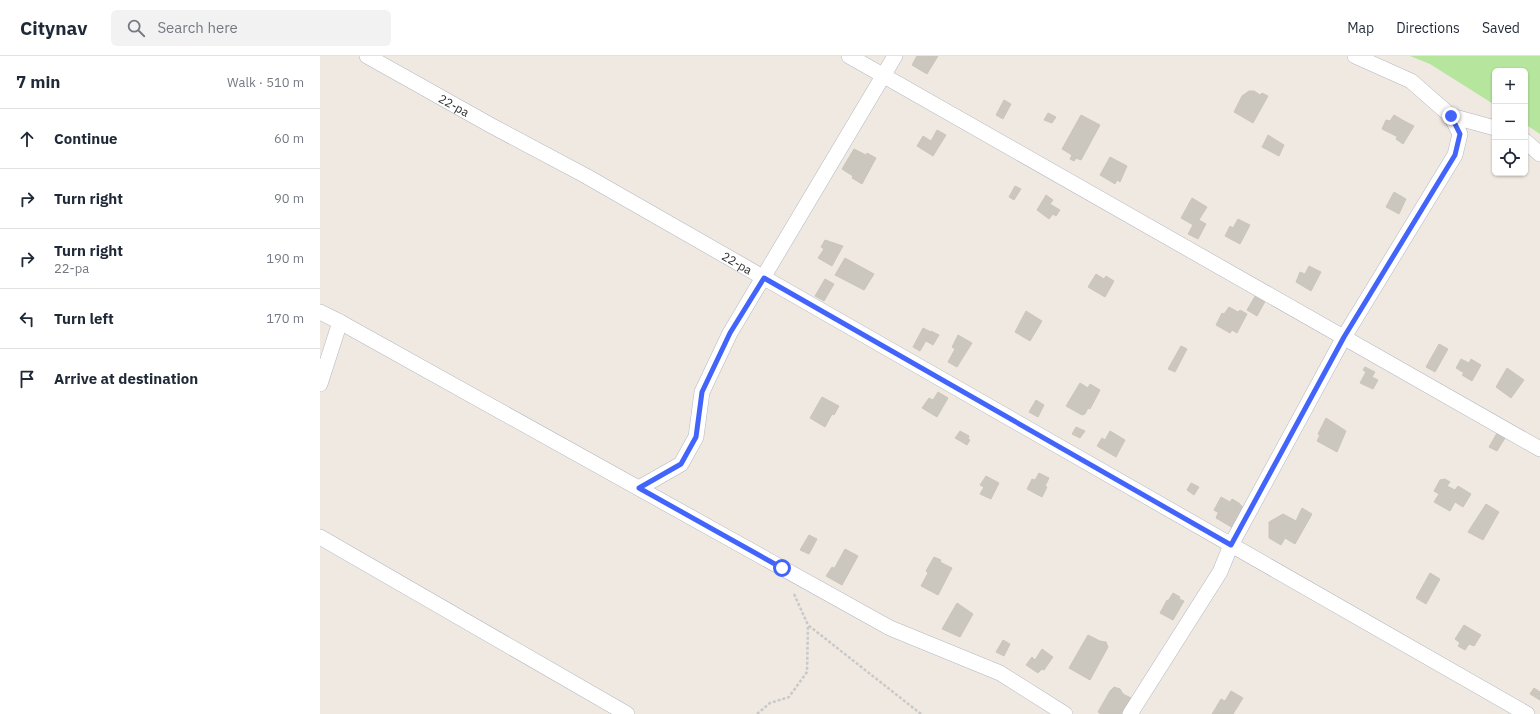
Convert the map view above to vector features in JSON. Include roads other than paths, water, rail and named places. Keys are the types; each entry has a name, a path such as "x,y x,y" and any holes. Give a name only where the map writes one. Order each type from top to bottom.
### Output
{"street":[{"name":"22-ра","path":"367,56 492,126 586,176 1526,714"},
{"path":"850,56 1540,449"},
{"path":"639,488 681,464 696,437 702,392 730,333 885,76 895,56"},
{"path":"1130,714 1220,572 1231,545 1344,337 1455,155 1460,134 1451,116 1411,81 1355,56"},
{"path":"1451,116 1492,127"},
{"path":"1528,144 1540,154"},
{"path":"320,312 890,628 1000,673 1065,714"},
{"path":"320,384 340,322"},
{"path":"320,537 627,714"}]}
